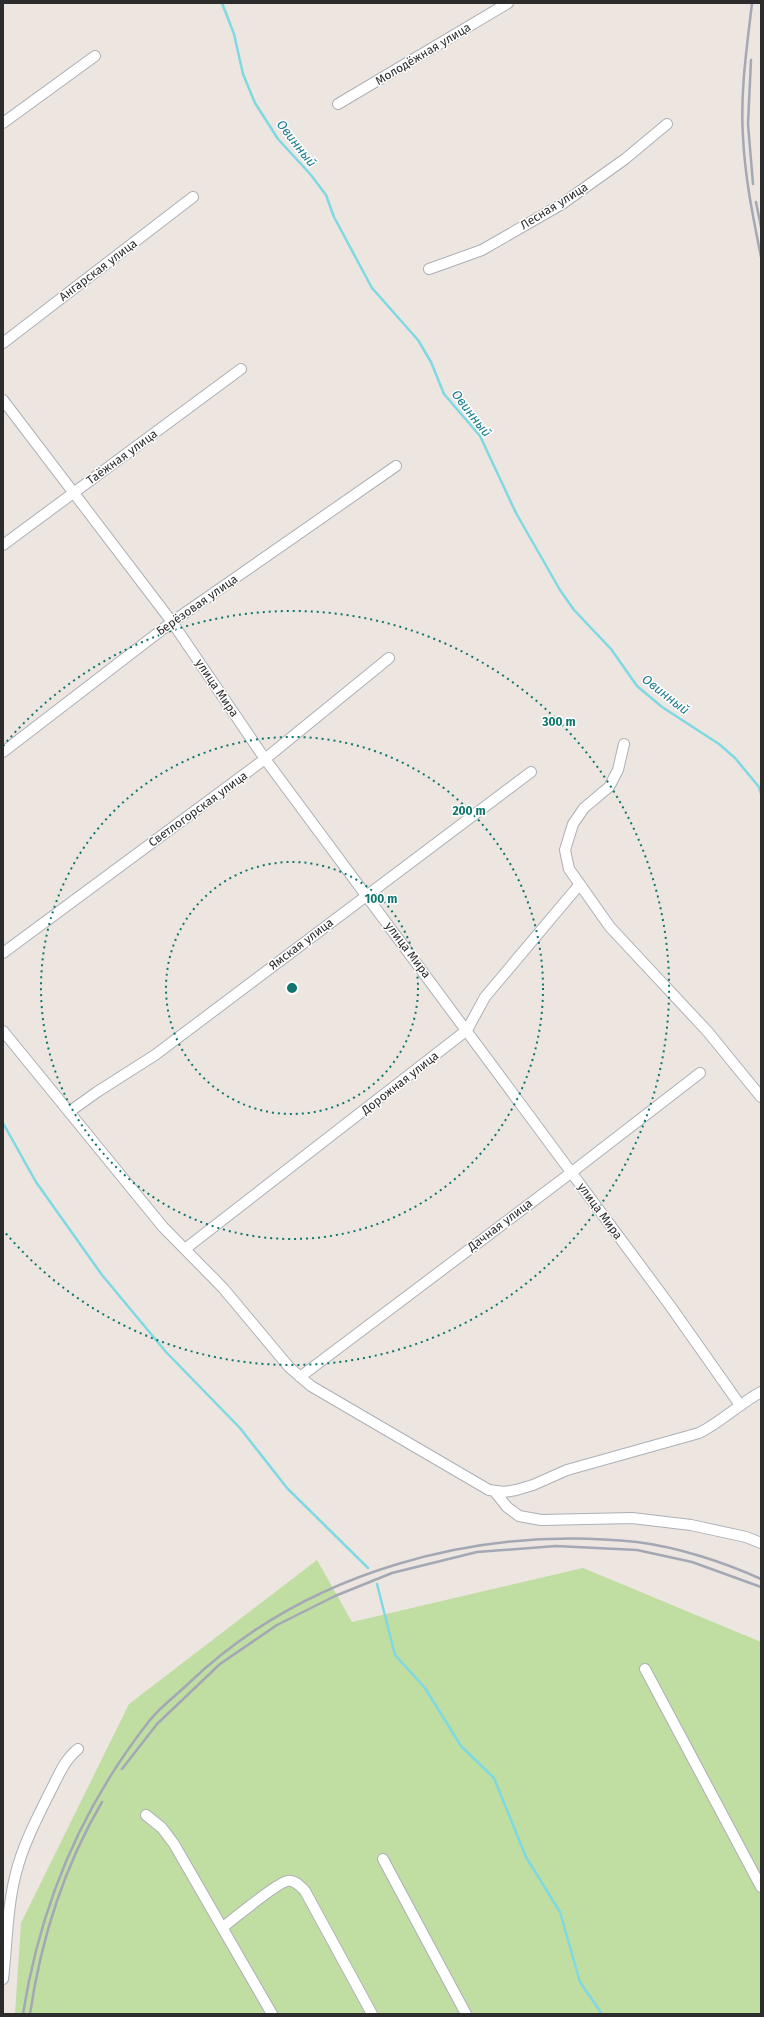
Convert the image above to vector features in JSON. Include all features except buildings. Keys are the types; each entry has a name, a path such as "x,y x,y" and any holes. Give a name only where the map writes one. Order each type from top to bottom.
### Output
{"street":[{"name":"Молодёжная улица","path":"338,104 508,3"},
{"path":"3,123 95,56"},
{"name":"Лесная улица","path":"429,269 482,250 562,204 625,159 667,124"},
{"name":"Ангарская улица","path":"3,343 193,197"},
{"name":"Таёжная улица","path":"3,545 241,369"},
{"name":"улица Мира","path":"3,400 172,622 265,759 572,1172 671,1307 740,1405"},
{"name":"Берёзовая улица","path":"3,752 172,622 396,466"},
{"name":"Светлогорская улица","path":"3,953 265,759 389,658"},
{"path":"624,744 618,770 610,787 584,808 568,834 565,850 569,869 610,927 708,1032 761,1097"},
{"name":"Ямская улица","path":"69,1112 97,1092 155,1055 531,772"},
{"name":"Дорожная улица","path":"185,1249 467,1030 486,997 580,884"},
{"path":"3,1031 162,1227 223,1288 289,1367 311,1386 482,1487 495,1492 516,1490 533,1485 567,1470 699,1433 761,1392"},
{"name":"Дачная улица","path":"300,1377 572,1172 700,1073"},
{"path":"495,1492 507,1507 519,1516 541,1520 632,1518 690,1525 746,1537 761,1542"},
{"path":"646,1669 761,1887"},
{"path":"3,1979 12,1890 19,1863 32,1829 63,1766 71,1754 78,1749"},
{"path":"146,1814 162,1828 174,1844 272,2014"},
{"path":"383,1859 466,2014"},
{"path":"223,1927 287,1881 295,1882 305,1891 372,2014"}],"green space":[{"path":"317,1560 352,1622 583,1568 761,1642 761,2014 15,2014 21,1923 129,1704"}],"waterway":[{"name":"Овинный","path":"222,3 234,34 243,74 255,103 278,139 311,175 326,195 334,217 372,288 418,340 431,362 444,394 480,436 516,513 560,590 574,610 611,649 637,686 662,707 719,744 735,758 759,787 761,794"},
{"path":"3,1123 36,1182 102,1275 166,1352 240,1428 287,1488 368,1568"},
{"path":"377,1584 395,1655 425,1688 461,1746 494,1778 526,1857 560,1912 580,1982 602,2014"}],"railway":[{"path":"752,3 744,70 742,120 747,182 761,257"},
{"path":"751,60 748,124 753,184"},
{"path":"756,202 761,227"},
{"path":"23,2014 40,1935 67,1859 84,1822 126,1753 154,1715 190,1682 236,1643 287,1611 341,1584 398,1564 457,1550 517,1541 577,1539 652,1544 700,1556 761,1579"},
{"path":"122,1769 157,1724 220,1664 277,1625 335,1596 392,1573 477,1552 556,1546 637,1550 692,1562 761,1587"},
{"path":"30,2014 41,1958 56,1904 76,1852 102,1802"}]}
